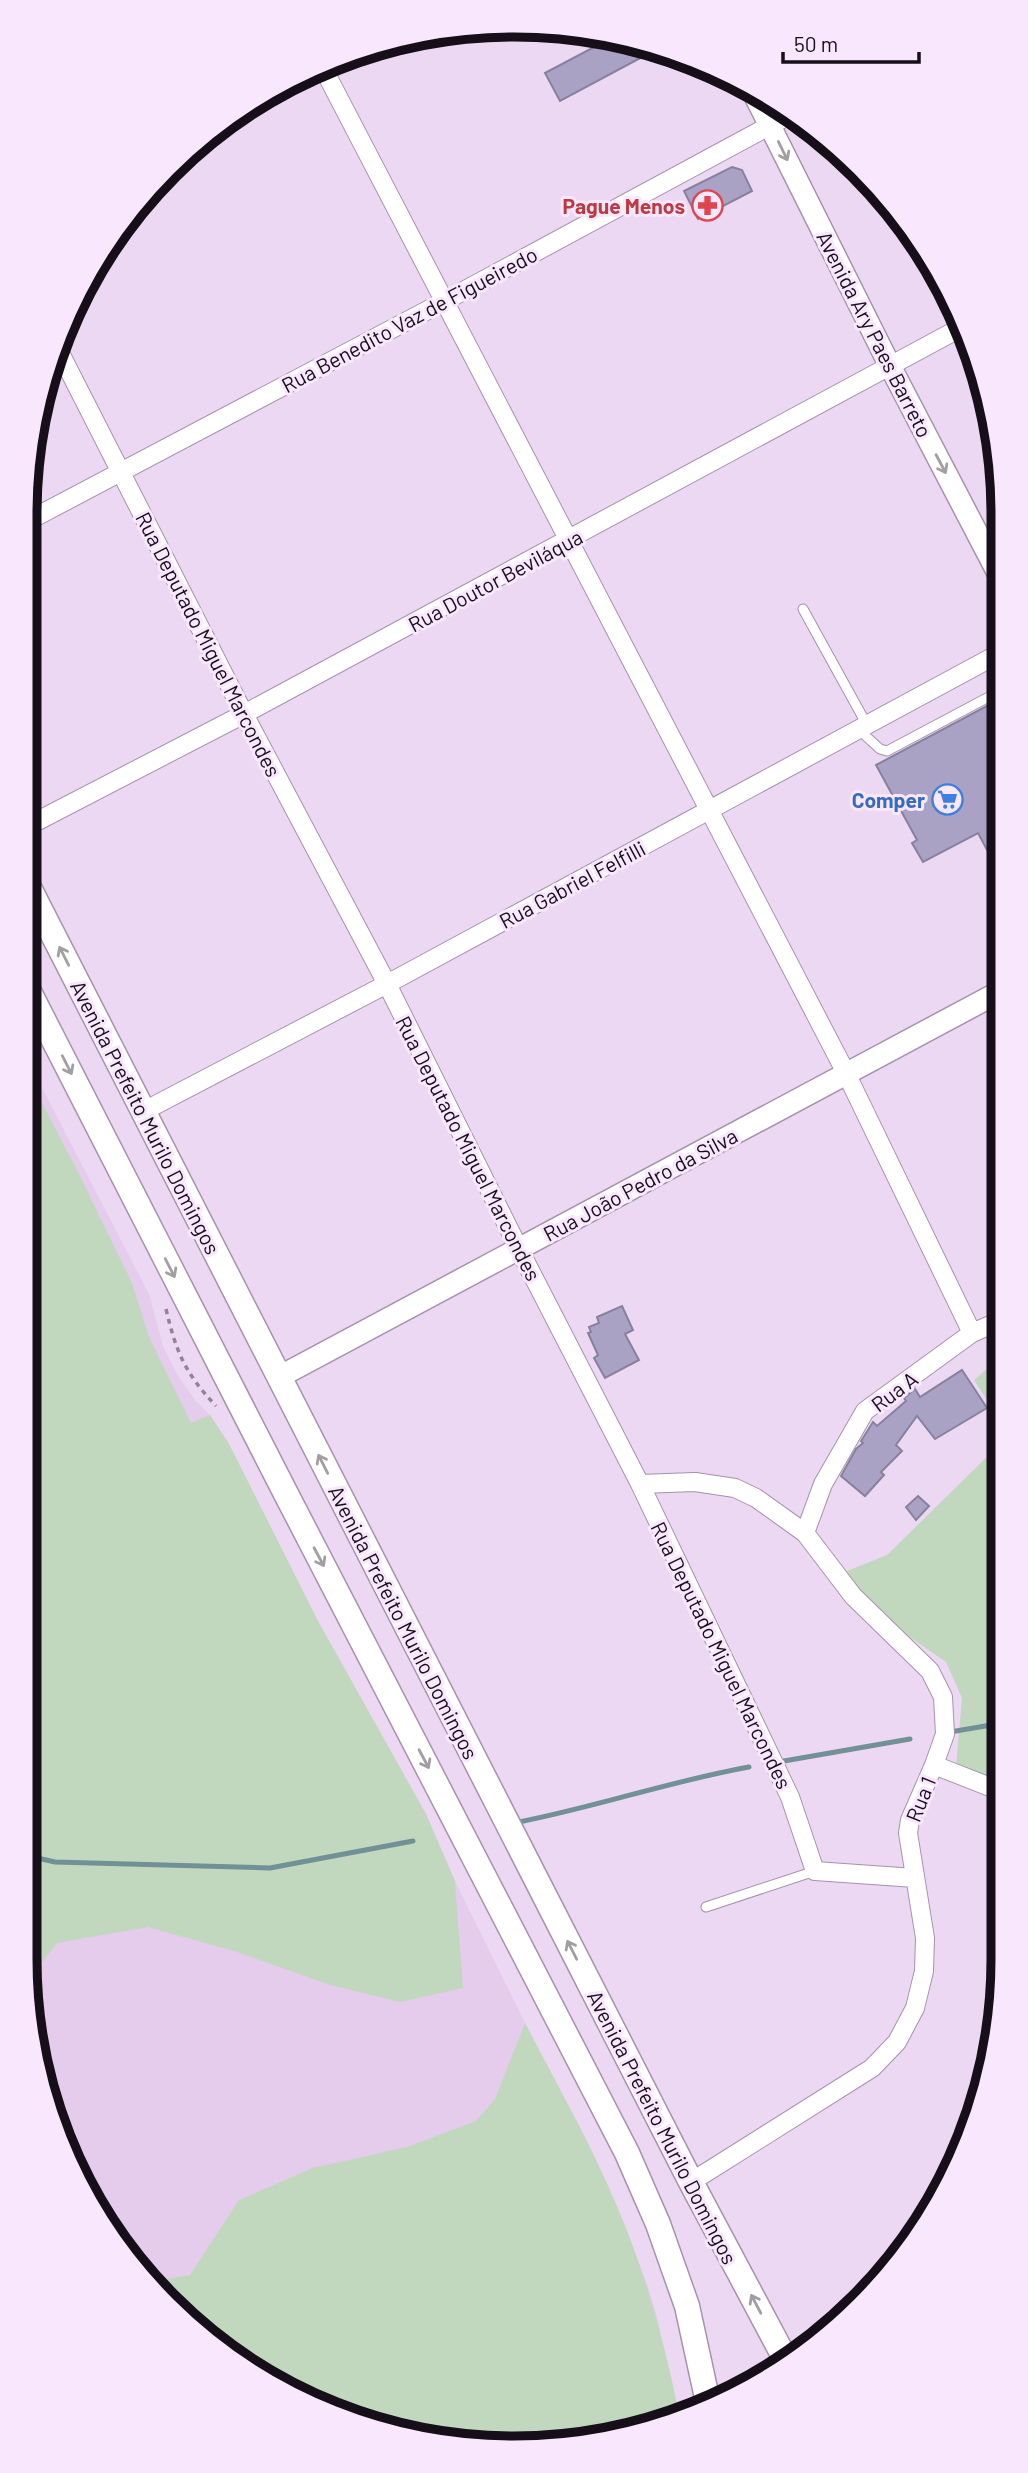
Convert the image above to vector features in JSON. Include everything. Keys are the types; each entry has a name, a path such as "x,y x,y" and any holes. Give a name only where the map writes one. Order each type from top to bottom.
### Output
{"main road":[{"name":"Avenida Prefeito Murilo Domingos","path":"37,903 691,2182 782,2354"},
{"name":"Avenida Prefeito Murilo Domingos","path":"37,1007 627,2153 658,2224 687,2306 707,2396"}],"street":[{"path":"327,75 846,1073 972,1333"},
{"name":"Avenida Ary Paes Barreto","path":"760,105 890,366 991,560"},
{"name":"Rua Benedito Vaz de Figueiredo","path":"37,516 443,302 782,119"},
{"name":"Rua Doutor Beviláqua","path":"37,821 244,715 955,331"},
{"name":"Rua Deputado Miguel Marcondes","path":"63,358 244,715 387,984 640,1484 790,1797 815,1871"},
{"name":"Rua Gabriel Felfilli","path":"144,1111 387,984 991,658"},
{"name":"Rua João Pedro da Silva","path":"279,1377 991,996"},
{"name":"Rua A","path":"805,1533 823,1484 866,1411 972,1333 991,1325"},
{"name":"Rua 1","path":"640,1484 695,1482 735,1488 757,1498 805,1533 853,1596 930,1671 943,1697 945,1734 910,1820 908,1833 925,1938 924,1971 915,2008 897,2042 872,2068 691,2182"},
{"path":"934,1765 991,1787"},
{"path":"815,1871 915,1878"}],"lane":[{"path":"803,609 862,727 880,749 887,751 991,696"},
{"path":"705,1907 815,1871"}],"shaded area":[{"path":"37,1078 149,1294 163,1346 177,1374 229,1444 318,1621 426,1814 455,1881 588,2143 616,2204 657,2317 677,2407 607,2427 545,2435 452,2432 390,2420 331,2400 303,2387 223,2338 155,2274 135,2250 86,2170 73,2142 53,2083 38,1990"}],"green space":[{"path":"37,1093 132,1283 149,1337 191,1423 210,1415 229,1444 318,1621 426,1814 455,1881 463,1988 400,2002 330,1985 237,1952 148,1927 57,1943 37,1968"},
{"path":"991,1365 991,1406 974,1380"},
{"path":"991,1453 991,1779 980,1780 956,1767 962,1698 946,1662 898,1629 856,1588 847,1571 887,1555"},
{"path":"525,2023 595,2158 627,2230 654,2309 678,2407 607,2427 545,2435 452,2432 390,2420 331,2400 275,2372 223,2338 161,2280 190,2275 239,2200 313,2168 407,2147 476,2121 495,2099"}],"building":[{"path":"599,45 645,55 560,101 545,73"},
{"name":"Pague Menos","path":"732,167 742,170 752,191 698,219 684,191"},
{"name":"Comper","path":"991,704 991,857 978,833 923,862 912,843 917,840 876,765"},
{"path":"622,1306 633,1330 625,1334 639,1360 605,1378 594,1358 598,1355 588,1333 591,1332 589,1327 599,1323 597,1317"},
{"path":"962,1370 987,1408 935,1439 917,1416 896,1445 902,1451 881,1472 884,1475 865,1496 841,1476 856,1449 863,1443 861,1441 873,1422 877,1426 906,1401 904,1398 915,1389 920,1397"},
{"path":"918,1496 929,1506 916,1520 906,1507"}],"waterway":[{"path":"950,1732 991,1725"},
{"path":"784,1761 910,1739"},
{"path":"519,1822 749,1767"},
{"path":"37,1858 55,1862 270,1868 413,1841"}],"place":[{"name":"Pague Menos","path":"708,205"},
{"name":"Comper","path":"948,799"}]}
